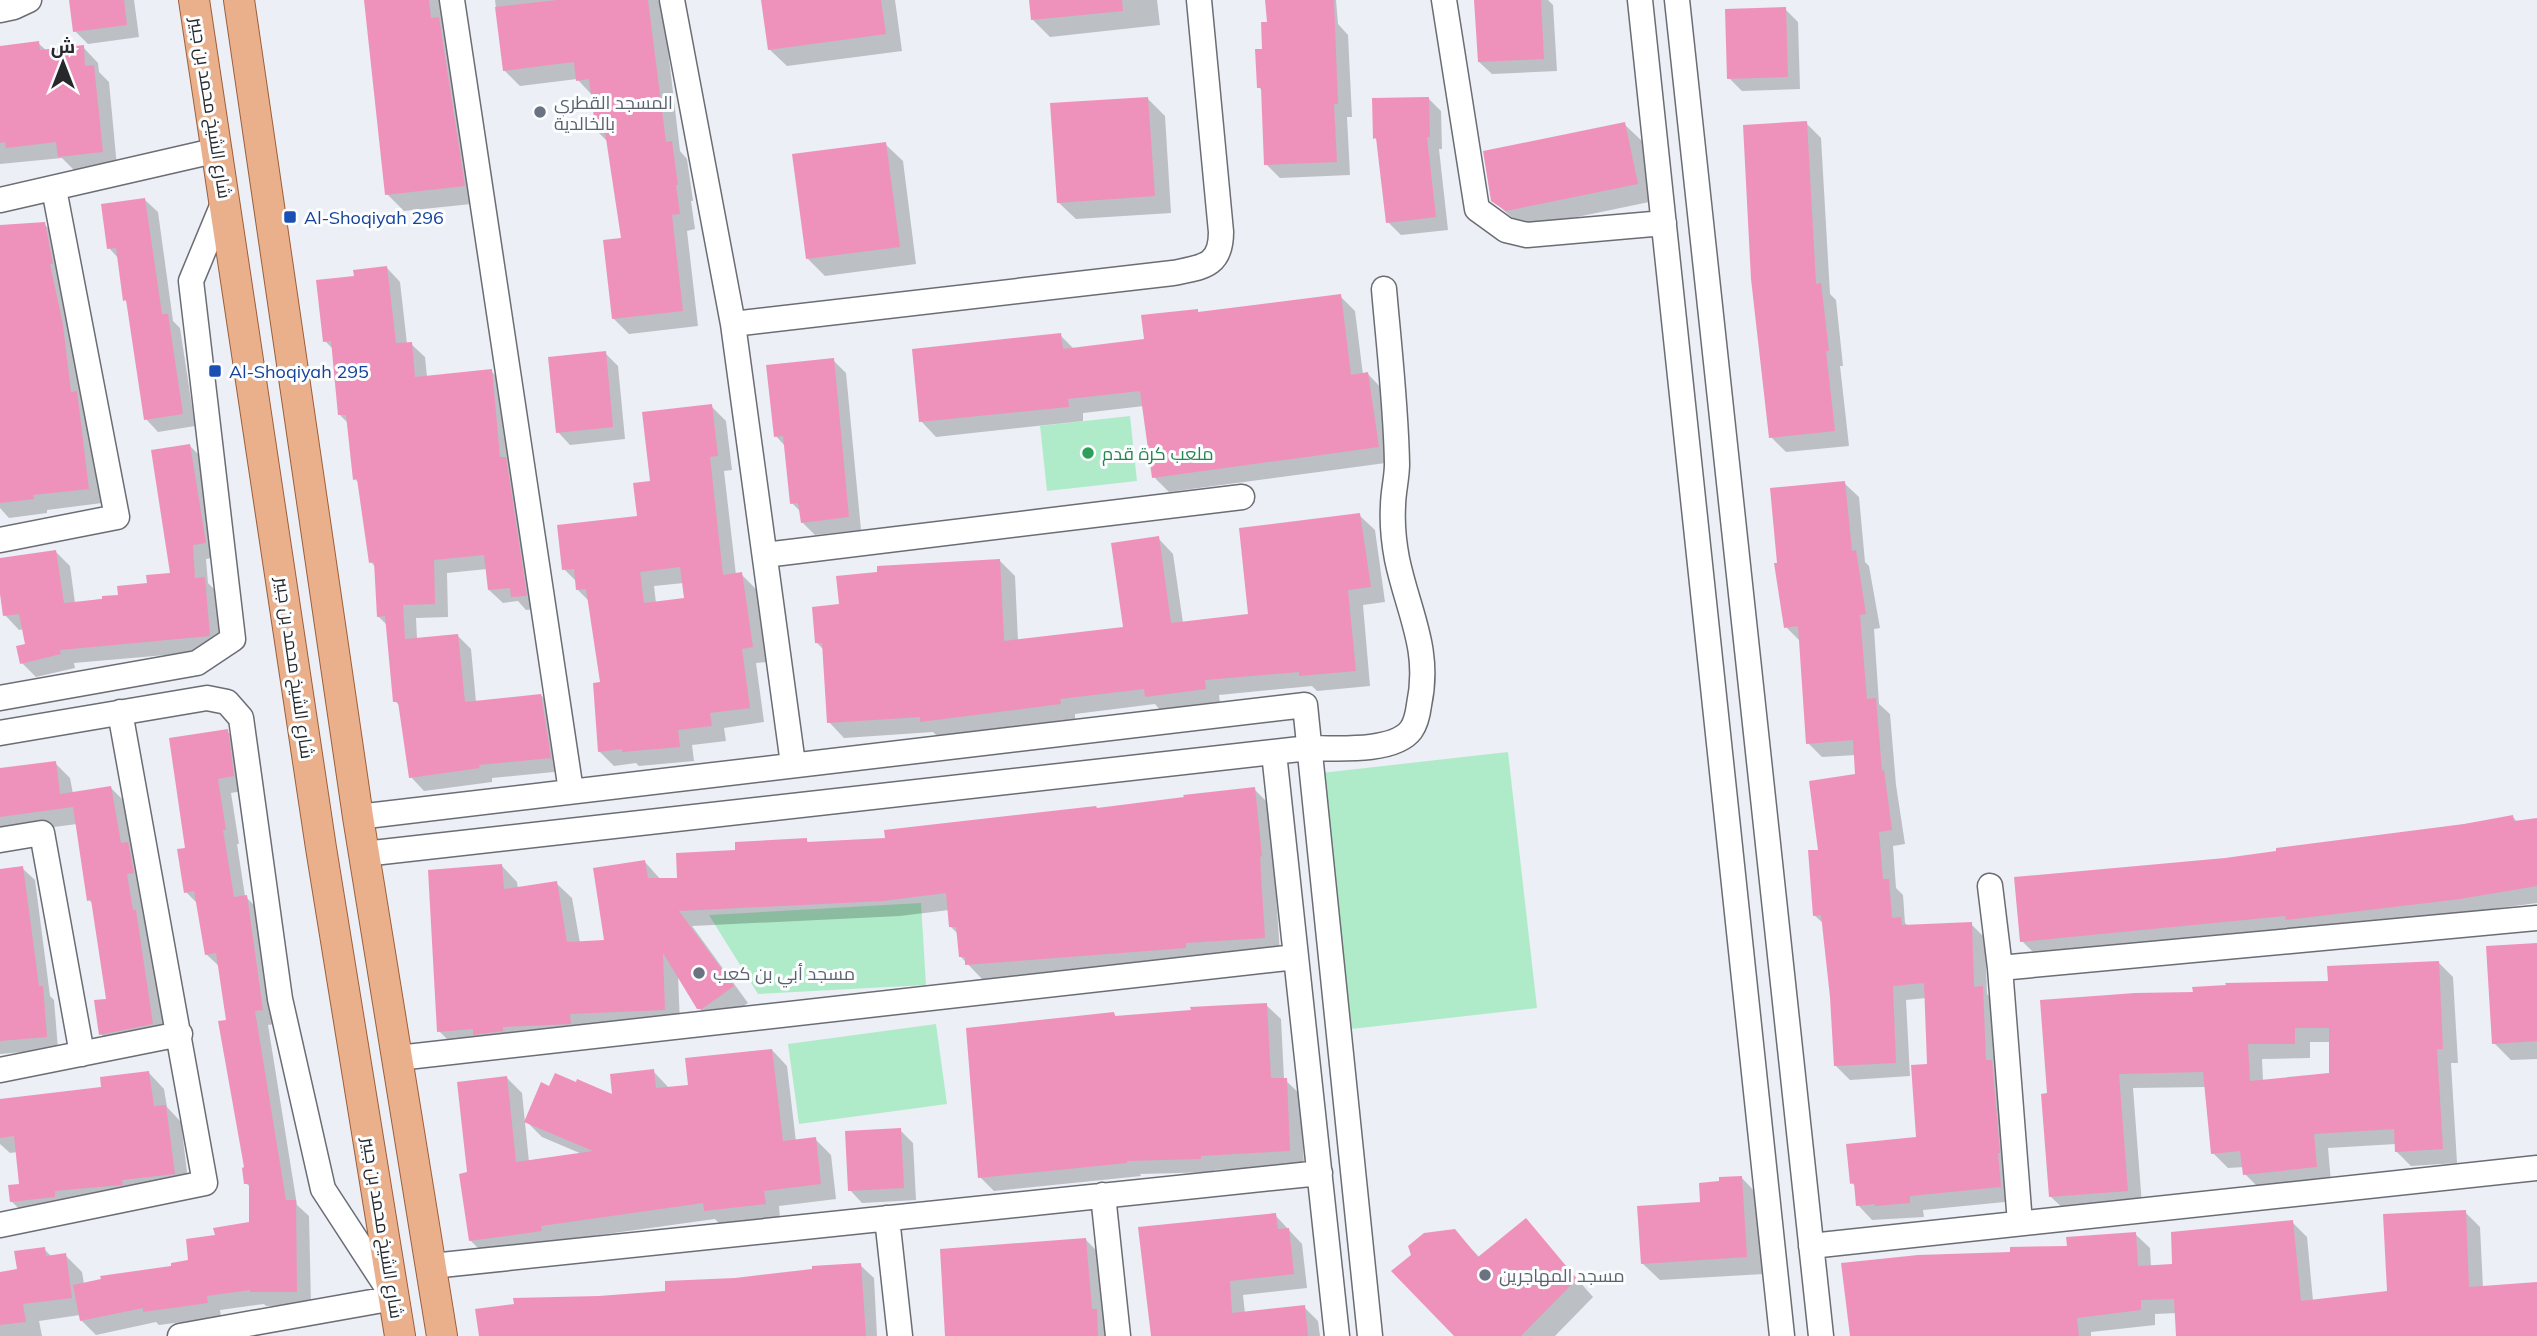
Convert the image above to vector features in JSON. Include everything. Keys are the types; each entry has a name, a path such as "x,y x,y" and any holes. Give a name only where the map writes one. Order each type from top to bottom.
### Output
{"main road":[{"name":"شارع الشيخ محمد بن جبير","path":"194,0 226,198 321,848 400,1336"},
{"path":"239,0 358,817 442,1336"}],"street":[{"path":"0,10 29,0"},
{"path":"452,0 571,791"},
{"path":"672,0 733,324 793,764"},
{"path":"733,324 1173,273 1205,266 1221,247 1221,232 1199,0"},
{"path":"1444,0 1477,209 1506,230 1527,236 1664,223"},
{"path":"1640,0 1782,1336"},
{"path":"1677,0 1821,1336"},
{"path":"0,200 218,150"},
{"path":"0,540 117,517 54,189"},
{"path":"0,698 197,663 233,639 191,281 226,198"},
{"path":"364,854 1309,748 1369,748 1392,742 1410,731 1417,715 1422,691 1421,643 1397,558 1394,531 1392,509 1397,468 1384,289"},
{"path":"765,555 1242,497"},
{"path":"0,733 207,698 227,702 241,718 280,999 323,1189 394,1298 188,1335"},
{"path":"358,817 1305,705 1370,1336"},
{"path":"0,1225 205,1183 120,712"},
{"path":"1275,753 1338,1336"},
{"path":"0,840 42,833 82,1054"},
{"path":"1990,886 2000,968 2020,1223"},
{"path":"2000,968 2537,918"},
{"path":"398,1058 1296,957"},
{"path":"0,1070 180,1034"},
{"path":"1811,1246 2537,1168"},
{"path":"432,1266 1320,1173"},
{"path":"1103,1195 1118,1336"},
{"path":"887,1218 900,1336"}],"green space":[{"name":"ملعب كرة قدم","path":"1130,416 1137,481 1047,491 1040,426"},
{"path":"1508,752 1537,1008 1351,1029 1321,773"},
{"path":"921,903 926,985 758,994 709,915"},
{"path":"936,1024 947,1104 799,1124 788,1044"}],"building":[{"path":"69,0 124,0 127,25 73,32"},
{"path":"364,0 429,0 431,18 439,17 465,186 385,195"},
{"path":"557,0 648,0 666,142 672,141 678,185 680,214 672,215 683,311 612,319 603,240 621,238 605,132 596,133 589,79 576,81 574,62 503,71 495,7"},
{"path":"761,0 881,0 886,34 768,50"},
{"path":"1029,0 1122,0 1123,11 1031,20"},
{"path":"1265,0 1334,0 1337,162 1264,165 1261,88 1257,88 1255,49 1262,49 1261,22 1267,22"},
{"path":"1474,0 1541,0 1544,59 1478,62"},
{"path":"1786,7 1788,77 1727,79 1725,9"},
{"path":"39,41 40,50 84,45 85,66 94,65 103,152 58,157 56,142 6,148 5,142 0,143 0,46"},
{"path":"1148,97 1155,196 1057,203 1050,103"},
{"path":"1429,97 1430,137 1427,137 1436,217 1386,223 1376,138 1373,139 1372,98"},
{"path":"1807,121 1816,284 1821,283 1835,431 1769,438 1751,279 1743,125"},
{"path":"1625,122 1638,184 1506,211 1491,201 1483,151"},
{"path":"886,142 900,247 806,259 792,154"},
{"path":"145,198 162,314 168,314 183,414 144,420 116,248 107,249 101,204"},
{"path":"45,222 53,264 50,264 63,325 71,392 77,391 89,489 33,495 34,499 0,503 0,225"},
{"path":"387,266 396,343 412,342 415,377 492,369 500,457 506,457 527,596 511,597 510,588 488,590 484,555 434,560 435,604 403,605 405,639 458,634 465,702 541,694 551,758 479,765 480,768 409,778 398,702 393,702 385,616 377,617 374,562 369,563 357,479 353,480 346,415 338,415 331,341 323,342 316,280 354,276 353,270"},
{"path":"1341,294 1351,375 1368,372 1379,447 1152,478 1140,391 1068,399 1069,407 919,422 912,349 1061,333 1063,349 1144,339 1141,315 1198,309 1198,312"},
{"path":"606,351 613,427 556,433 548,357"},
{"path":"834,358 849,517 801,523 798,503 790,504 783,436 774,437 766,365"},
{"path":"712,404 718,456 710,457 723,575 742,572 753,647 742,649 750,708 710,713 712,726 678,730 680,747 598,752 593,683 600,682 586,589 576,590 574,569 562,570 557,525 637,516 633,483 650,481 642,412","holes":["680,567 684,598 644,603 640,572"]},
{"path":"190,444 206,543 193,545 195,578 205,577 210,636 60,650 61,654 20,664 16,646 25,644 19,614 3,616 0,558 56,550 64,603 118,595 117,586 147,583 146,575 170,573 151,450"},
{"path":"1845,481 1852,551 1856,550 1866,614 1860,615 1867,699 1876,698 1882,771 1884,770 1892,830 1879,832 1883,879 1889,879 1892,918 1901,917 1902,925 1972,922 1974,987 1983,986 1986,1060 1992,1060 2000,1153 2001,1187 1910,1196 1910,1203 1875,1206 1856,1206 1854,1183 1850,1184 1846,1144 1916,1137 1911,1065 1927,1064 1924,983 1893,986 1896,1063 1834,1066 1821,915 1813,916 1808,850 1818,850 1809,781 1855,774 1853,740 1806,744 1798,626 1784,628 1774,563 1777,563 1770,488"},
{"path":"1360,513 1371,587 1348,590 1356,671 1299,676 1299,672 1205,680 1206,689 1145,697 1144,689 1060,699 1061,704 920,722 920,717 827,723 822,643 815,643 812,607 839,604 836,576 877,572 877,566 1000,559 1004,641 1123,627 1111,543 1159,536 1171,623 1248,614 1239,528"},
{"path":"228,729 234,776 218,779 226,830 223,830 234,897 247,895 263,1010 255,1011 286,1200 296,1200 297,1292 250,1290 207,1296 208,1303 143,1312 143,1308 80,1321 73,1285 101,1279 100,1276 171,1266 171,1263 188,1260 186,1239 215,1235 213,1228 249,1222 249,1184 244,1184 244,1167 218,1021 226,1020 216,953 205,955 194,891 184,893 177,849 185,848 169,738"},
{"path":"56,761 60,794 111,786 121,843 128,842 134,873 127,874 133,910 136,910 153,1024 99,1035 94,1000 106,999 91,900 87,901 73,807 0,817 0,768"},
{"path":"1255,787 1262,856 1265,938 1186,943 1186,948 965,965 965,957 959,957 956,927 949,927 946,893 883,901 679,911 734,986 702,1009 697,1009 663,953 665,1010 570,1014 571,1024 503,1027 503,1031 473,1035 473,1029 437,1032 428,870 502,864 504,889 557,881 567,942 604,940 593,868 645,860 648,878 677,878 676,853 735,850 735,842 885,838 884,830 1097,808"},
{"path":"2513,815 2514,821 2537,818 2537,886 2460,899 2286,920 2285,916 2020,942 2014,877 2225,858 2276,851 2276,848 2464,824"},
{"path":"23,866 39,986 43,986 47,1037 0,1041 0,869"},
{"path":"2537,943 2537,1041 2492,1044 2486,946"},
{"path":"2439,961 2443,1049 2437,1049 2443,1149 2395,1152 2394,1129 2314,1134 2317,1167 2243,1175 2240,1151 2211,1154 2203,1072 2119,1074 2128,1191 2049,1197 2041,1094 2047,1093 2040,1000 2193,992 2192,987 2226,985 2225,983 2328,981 2327,966","holes":["2295,1028 2329,1028 2329,1073 2250,1081 2248,1044 2295,1044"]},
{"path":"1267,1003 1271,1078 1287,1078 1290,1151 1201,1156 1201,1159 1127,1161 978,1178 966,1028 1114,1012 1115,1016 1191,1010 1190,1007"},
{"path":"772,1049 783,1141 816,1137 821,1184 764,1191 766,1204 704,1211 703,1203 541,1226 542,1231 469,1241 459,1174 467,1172 457,1082 507,1076 516,1162 593,1151 524,1122 541,1082 549,1086 555,1073 612,1094 610,1074 654,1069 656,1088 688,1085 685,1058"},
{"path":"149,1071 154,1106 166,1105 175,1174 122,1180 123,1185 55,1191 55,1197 10,1202 8,1185 19,1184 14,1136 0,1138 0,1099 101,1087 100,1077"},
{"path":"901,1128 904,1188 848,1191 845,1131"},
{"path":"1742,1176 1747,1257 1641,1264 1637,1206 1700,1202 1699,1183 1719,1181 1719,1177"},
{"path":"2466,1210 2469,1287 2537,1282 2537,1336 2176,1336 2174,1299 2141,1300 2141,1310 2077,1318 2079,1336 1850,1336 1841,1263 1918,1255 2010,1252 2010,1247 2067,1246 2066,1237 2136,1232 2138,1266 2172,1264 2171,1232 2293,1220 2301,1301 2387,1291 2383,1214"},
{"path":"1276,1213 1278,1229 1289,1228 1294,1274 1230,1281 1232,1313 1305,1305 1308,1336 1151,1336 1138,1227"},
{"name":"مسجد المهاجرين","path":"1526,1218 1577,1279 1521,1336 1454,1336 1391,1271 1411,1255 1408,1246 1424,1233 1455,1229 1478,1257"},
{"path":"1086,1238 1092,1309 1097,1309 1098,1336 945,1336 940,1249"},
{"path":"45,1247 46,1256 66,1253 72,1298 23,1304 26,1322 0,1325 0,1272 17,1269 14,1251"},
{"path":"861,1263 866,1336 479,1336 475,1309 514,1304 513,1298 665,1291 665,1281 735,1278 812,1269 812,1266"}],"place":[{"name":"المسجد القطري بالخالدية","path":"540,112"},
{"name":"Al-Shoqiyah 296","path":"290,217"},
{"name":"Al-Shoqiyah 295","path":"215,371"},
{"name":"ملعب كرة قدم","path":"1088,453"},
{"name":"مسجد أبي بن كعب","path":"699,973"},
{"name":"مسجد المهاجرين","path":"1485,1275"}]}
